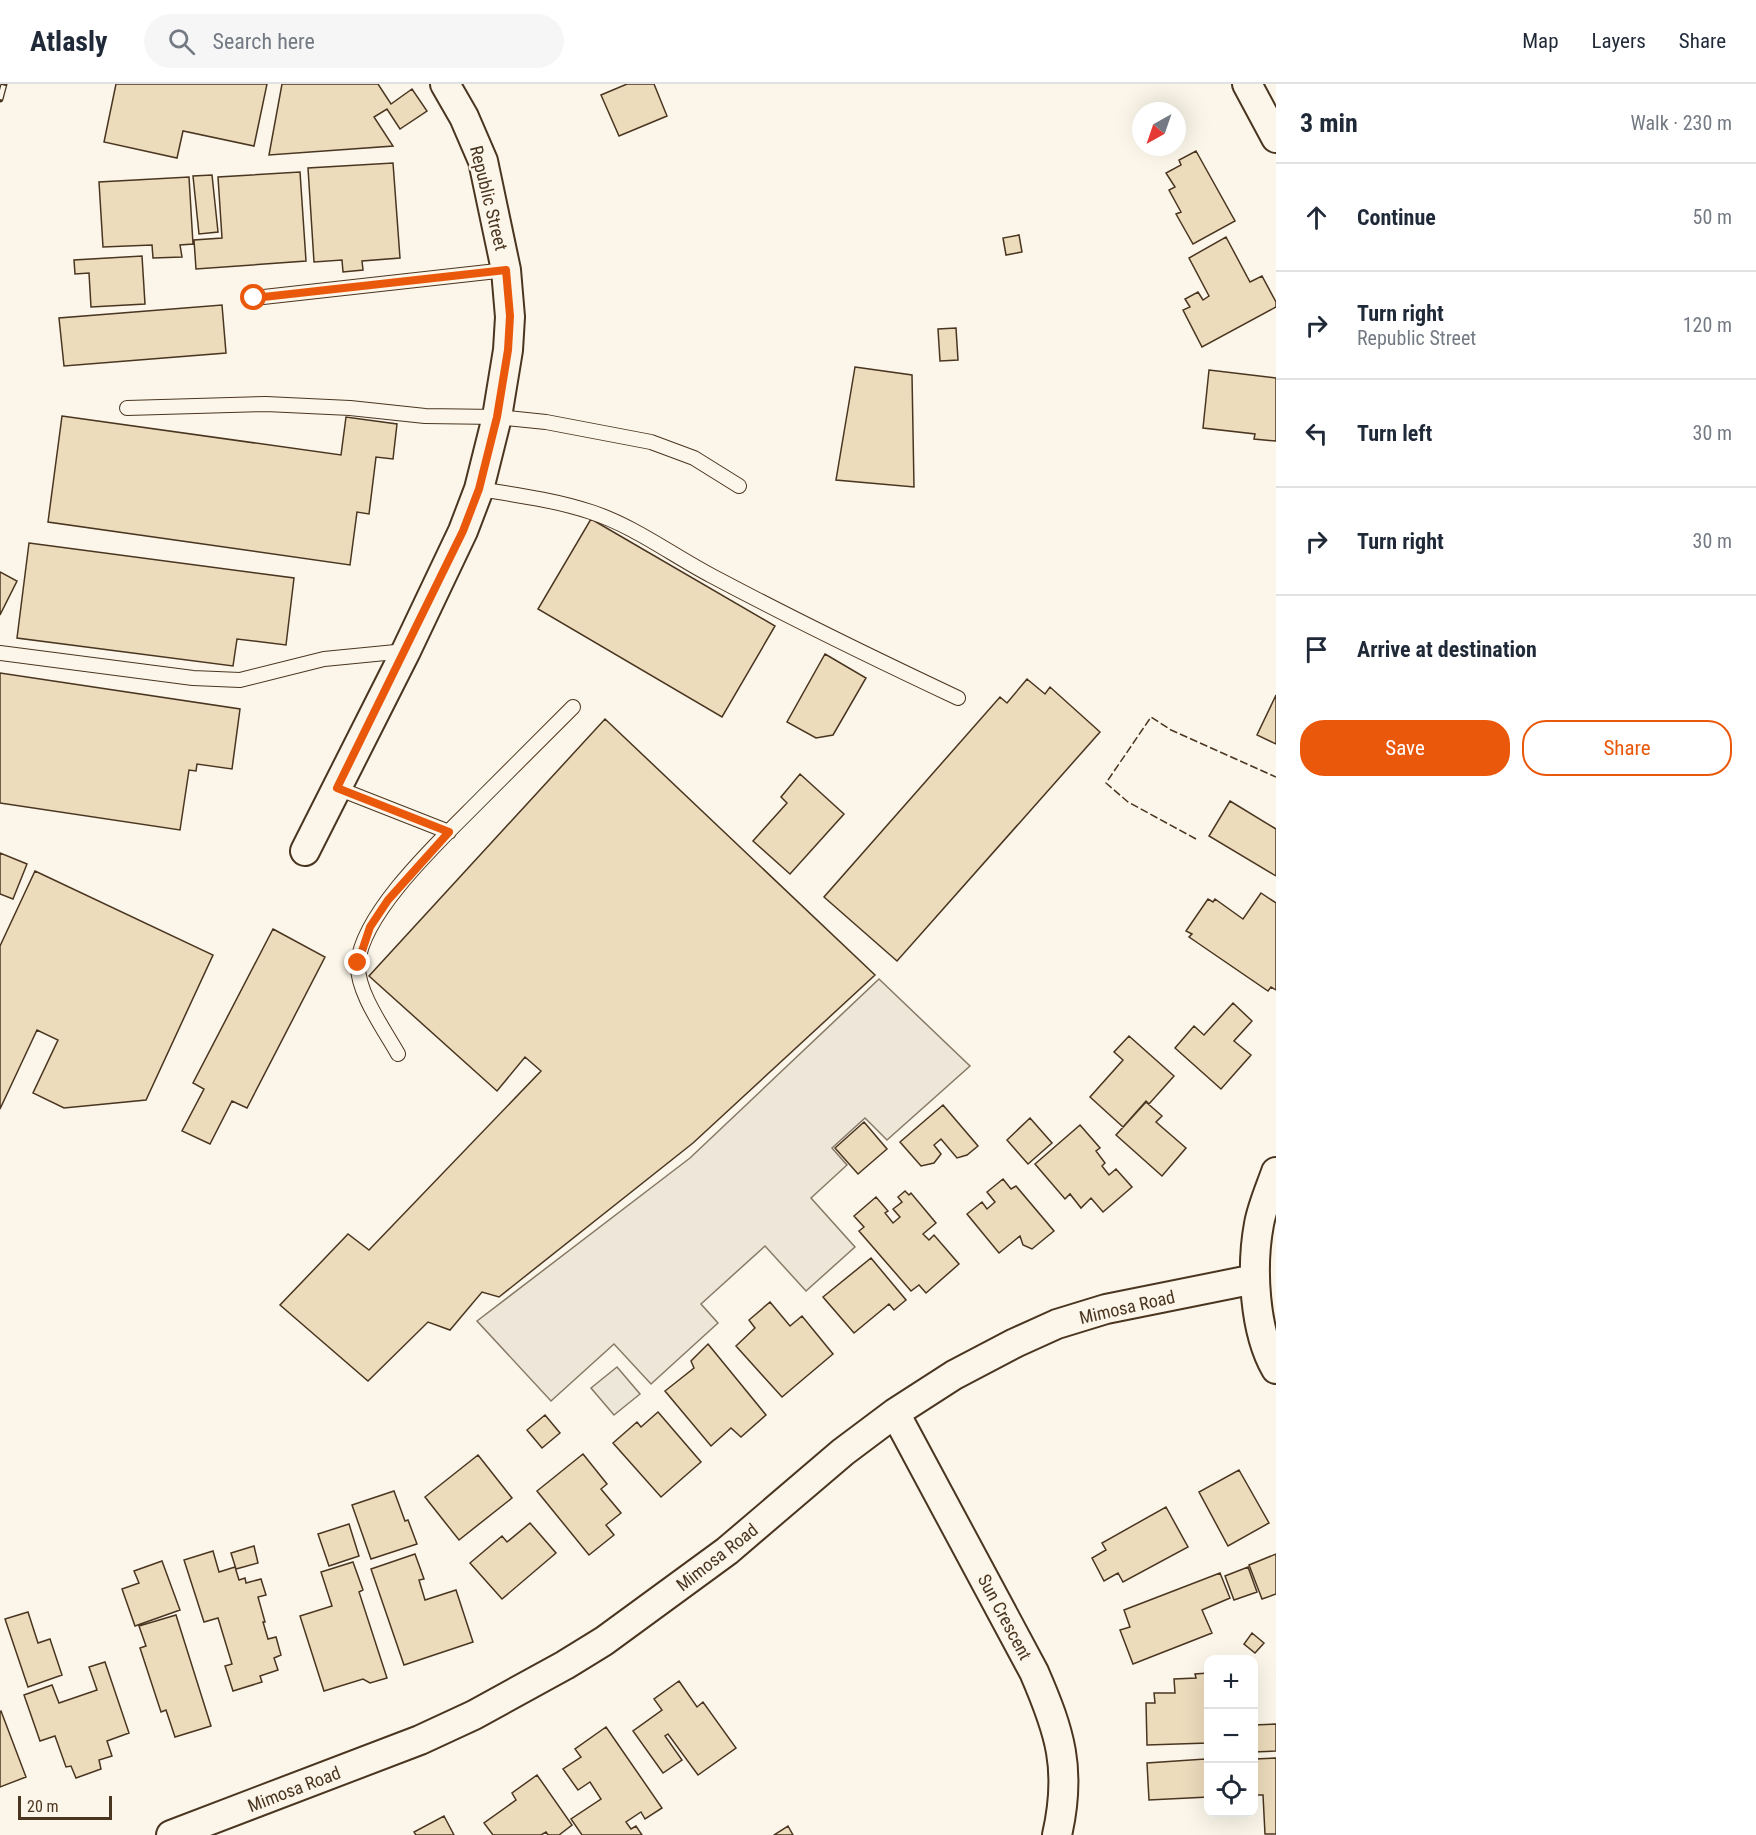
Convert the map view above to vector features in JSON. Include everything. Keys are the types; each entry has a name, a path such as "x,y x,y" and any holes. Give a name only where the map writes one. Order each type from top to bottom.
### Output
{"street":[{"name":"Republic Street","path":"305,851 406,651 463,531 479,489 497,417 508,350 510,316 506,270 483,161 464,117 446,84"},
{"path":"1247,84 1276,138"},
{"path":"1276,1172 1259,1224 1255,1279 1260,1320 1270,1358 1276,1369"},
{"name":"Mimosa Road","path":"171,1835 420,1740 474,1715 565,1665 604,1641 727,1551 843,1452 895,1413 954,1375 1014,1343 1057,1324 1106,1309 1255,1279"},
{"name":"Sun Crescent","path":"895,1413 1034,1672 1052,1713 1063,1756 1065,1780 1064,1808 1058,1835"}],"lane":[{"path":"254,298 506,270"},
{"path":"127,408 266,404 351,408 425,416 497,417 546,422 651,442 694,458 739,486"},
{"path":"479,489 565,504 620,523 776,610 958,698"},
{"path":"0,653 194,678 240,680 324,659 406,651"},
{"path":"398,1054 359,978 358,963 370,927 388,900 449,832 573,706"},
{"path":"337,788 449,832"}],"shaded area":[{"path":"879,979 970,1066 887,1140 865,1118 832,1148 847,1165 811,1198 855,1247 806,1291 765,1246 701,1304 718,1323 651,1384 614,1344 551,1401 477,1321 690,1158"},
{"path":"617,1367 640,1394 614,1415 591,1388"}],"building":[{"path":"116,84 267,84 254,146 183,131 177,158 104,142"},
{"path":"282,84 378,84 391,104 412,89 427,111 400,129 387,109 374,117 393,146 269,155"},
{"path":"627,84 654,84 667,116 619,136 601,95"},
{"path":"1196,151 1235,221 1193,244 1176,214 1181,212 1169,190 1175,187 1166,173 1181,165 1179,160"},
{"path":"393,163 400,258 362,261 363,270 343,272 342,260 314,262 308,168"},
{"path":"300,172 306,261 196,269 194,240 222,238 218,177"},
{"path":"212,175 218,232 199,234 193,176"},
{"path":"189,177 193,244 180,245 182,257 153,258 152,245 103,247 99,182"},
{"path":"1019,235 1022,252 1006,255 1003,238"},
{"path":"1226,237 1250,282 1262,276 1276,302 1276,307 1202,347 1183,310 1190,307 1185,299 1198,292 1203,300 1209,296 1189,258"},
{"path":"142,256 145,304 91,307 89,273 75,274 74,260"},
{"path":"222,305 226,353 64,366 59,318"},
{"path":"956,328 958,360 940,361 938,329"},
{"path":"855,367 912,375 914,487 836,480"},
{"path":"1209,370 1276,378 1276,441 1254,439 1255,434 1203,428"},
{"path":"62,416 341,455 346,417 397,424 393,459 376,457 369,514 357,512 350,565 48,522"},
{"path":"591,519 775,626 722,717 538,609"},
{"path":"29,543 294,578 286,645 237,639 233,666 17,638"},
{"path":"0,572 17,581 0,615"},
{"path":"825,654 866,678 833,735 816,738 787,722"},
{"path":"0,673 240,709 232,769 197,764 196,771 189,770 180,830 0,803"},
{"path":"1027,679 1045,694 1050,687 1100,732 897,961 824,897 1000,697 1007,703"},
{"path":"1276,695 1276,744 1257,735"},
{"path":"605,719 875,975 693,1143 499,1297 482,1292 450,1330 428,1322 368,1381 280,1305 348,1234 369,1250 541,1071 525,1057 497,1091 369,976"},
{"path":"800,774 844,814 790,874 753,841 787,803 781,797"},
{"path":"1230,801 1276,829 1276,876 1209,836"},
{"path":"0,853 27,864 13,899 0,894"},
{"path":"35,871 213,955 146,1100 64,1108 33,1093 58,1040 37,1030 0,1109 0,946"},
{"path":"1261,893 1276,903 1276,990 1271,987 1268,991 1189,937 1192,934 1186,931 1208,899 1213,902 1215,899 1243,919"},
{"path":"273,929 325,957 247,1108 232,1101 210,1144 182,1131 204,1089 193,1083"},
{"path":"1233,1003 1252,1021 1234,1041 1251,1055 1221,1089 1175,1048 1194,1026 1204,1035"},
{"path":"1129,1036 1174,1076 1149,1104 1146,1101 1123,1127 1090,1097 1123,1060 1114,1052"},
{"path":"1146,1102 1162,1116 1156,1122 1186,1148 1162,1176 1116,1135"},
{"path":"943,1105 978,1146 967,1155 957,1158 941,1139 934,1145 941,1154 934,1163 921,1166 900,1142"},
{"path":"1030,1118 1052,1143 1028,1164 1007,1140"},
{"path":"864,1122 887,1149 858,1174 835,1148"},
{"path":"1080,1125 1100,1148 1096,1151 1105,1163 1102,1166 1109,1175 1116,1169 1132,1187 1103,1212 1091,1198 1081,1208 1070,1194 1065,1199 1035,1164"},
{"path":"1003,1179 1011,1189 1016,1186 1054,1231 1032,1249 1023,1245 1020,1236 999,1253 967,1214 982,1202 987,1209 995,1202 987,1192"},
{"path":"905,1191 909,1195 911,1193 936,1223 923,1234 929,1240 934,1235 959,1264 926,1293 919,1285 911,1291 859,1231 864,1227 854,1216 876,1197 888,1211 885,1213 893,1223 900,1217 893,1209 902,1202 898,1197"},
{"path":"871,1258 906,1300 894,1310 889,1304 854,1333 823,1297"},
{"path":"770,1302 790,1326 802,1316 833,1354 782,1397 736,1346 755,1328 749,1320"},
{"path":"708,1344 766,1415 741,1437 731,1428 711,1446 665,1391 694,1368 691,1361"},
{"path":"658,1412 701,1462 661,1497 613,1443 637,1422 641,1427"},
{"path":"545,1415 560,1433 542,1448 527,1430"},
{"path":"583,1454 607,1484 601,1489 621,1513 606,1525 614,1535 589,1555 537,1491"},
{"path":"478,1455 512,1498 459,1540 425,1497"},
{"path":"1239,1470 1269,1523 1228,1546 1199,1492"},
{"path":"394,1491 405,1521 408,1520 417,1544 371,1559 352,1505"},
{"path":"1166,1507 1188,1547 1123,1582 1118,1573 1104,1581 1092,1558 1106,1550 1102,1543"},
{"path":"530,1523 556,1553 502,1599 470,1563 502,1536 507,1542"},
{"path":"349,1524 359,1556 329,1566 318,1534"},
{"path":"254,1546 258,1563 236,1569 231,1553"},
{"path":"213,1551 219,1572 235,1567 239,1580 245,1578 246,1583 261,1579 266,1595 258,1597 265,1622 263,1622 268,1639 276,1637 281,1655 274,1658 278,1670 260,1676 262,1682 233,1691 225,1666 232,1664 218,1618 204,1622 184,1560"},
{"path":"415,1554 424,1579 419,1580 425,1600 456,1590 473,1642 404,1665 371,1569"},
{"path":"1276,1554 1276,1594 1262,1599 1249,1565"},
{"path":"162,1561 180,1610 135,1626 122,1589 139,1583 134,1571"},
{"path":"353,1562 363,1590 359,1592 387,1678 370,1683 363,1679 324,1691 300,1616 332,1606 321,1572"},
{"path":"1248,1567 1257,1592 1234,1600 1225,1576"},
{"path":"1220,1573 1230,1598 1202,1610 1212,1633 1133,1664 1120,1630 1130,1627 1124,1610"},
{"path":"28,1612 38,1643 50,1639 62,1675 28,1687 5,1619"},
{"path":"176,1615 211,1726 175,1737 166,1710 161,1712 140,1648 146,1646 139,1626"},
{"path":"1252,1633 1264,1643 1255,1653 1244,1644"},
{"path":"105,1662 129,1733 107,1741 112,1756 99,1760 101,1769 76,1778 71,1766 66,1767 55,1736 40,1741 24,1695 52,1685 59,1703 97,1690 89,1667"},
{"path":"1204,1673 1204,1743 1147,1745 1146,1703 1155,1703 1154,1693 1175,1693 1174,1679 1196,1678 1195,1674"},
{"path":"679,1681 697,1707 703,1702 736,1748 698,1775 668,1734 665,1736 682,1760 663,1773 633,1731 662,1710 654,1699"},
{"path":"0,1712 26,1777 0,1787"},
{"path":"1276,1724 1276,1751 1258,1752 1258,1725"},
{"path":"606,1727 662,1808 645,1819 641,1812 626,1822 631,1829 636,1826 642,1835 582,1835 571,1819 601,1799 590,1782 578,1790 563,1769 581,1757 575,1749"},
{"path":"1276,1758 1276,1834 1265,1834 1263,1795 1258,1795 1258,1759"},
{"path":"1204,1759 1204,1797 1149,1800 1147,1763"},
{"path":"537,1775 572,1825 559,1835 548,1835 546,1832 541,1835 493,1835 484,1823 516,1800 512,1793"},
{"path":"444,1816 454,1835 416,1835 414,1832"},
{"path":"788,1826 793,1835 774,1835"}],"railway":[{"path":"0,99 4,84"}],"fence":[{"path":"1196,839 1128,802 1106,783 1151,717 1171,730 1276,777"}],"route":[{"path":"254,298 506,270 510,316 508,350 497,417 479,489 463,531 337,788 449,832 388,900 370,927 358,963"}]}
